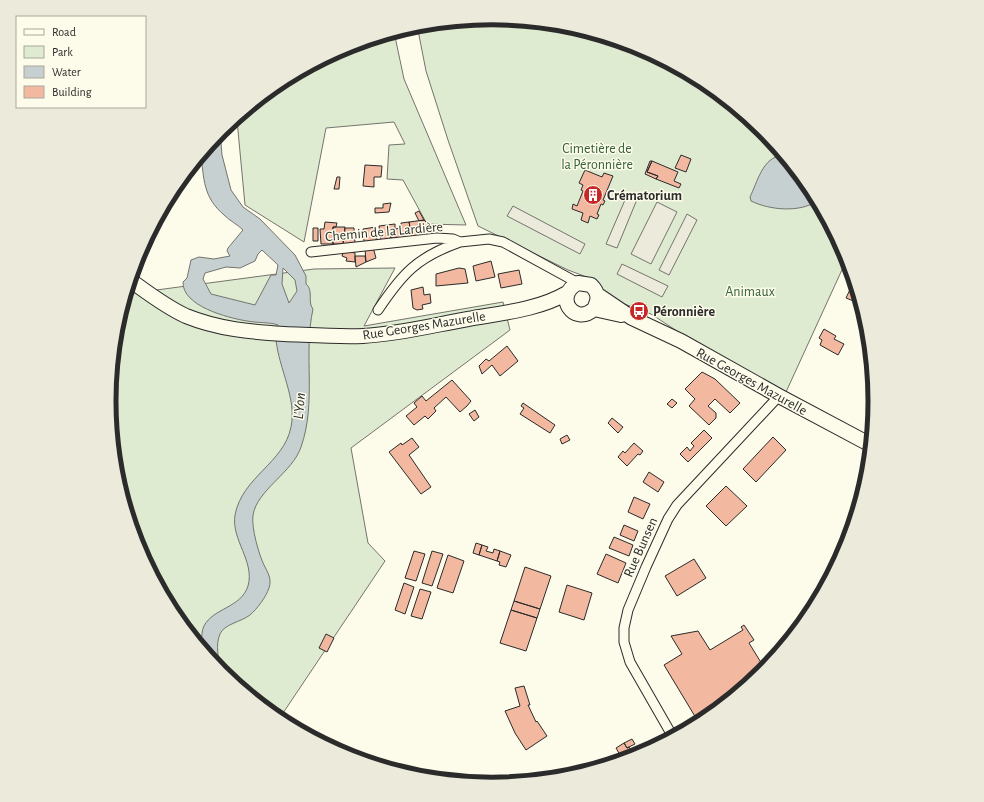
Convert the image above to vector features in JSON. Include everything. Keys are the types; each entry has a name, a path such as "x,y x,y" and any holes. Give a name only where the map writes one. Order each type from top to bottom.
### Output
{"main road":[{"name":"Rue Georges Mazurelle","path":"135,283 163,303 186,316 226,328 274,333 363,336 399,332 530,308"},
{"path":"530,308 558,298 571,288 591,285 598,295 632,318"},
{"path":"569,308 566,299 571,288"},
{"path":"530,308 569,308 580,314 586,314 594,309 598,301 598,295"},
{"path":"594,309 632,318"},
{"name":"Rue Georges Mazurelle","path":"632,318 681,341 778,396 866,442"}],"street":[{"name":"Chemin de la Lardière","path":"311,252 437,238 454,239 460,242"},
{"name":"Chemin de la Lardière","path":"378,310 400,278 413,266 438,250 460,242 489,239 503,242 560,273 571,288"},
{"name":"Rue Bunsen","path":"669,732 630,662 624,642 624,628 628,610 668,518 677,505 778,396"}],"green space":[{"name":"Cimetière de la Péronnière","path":"492,25 541,28 589,38 636,54 680,75 701,88 740,118 775,153 805,192 818,213 843,267 786,392 677,331 651,314 611,299 592,279 568,270 478,226 426,71 418,32 443,28"},
{"path":"395,38 404,79 466,225 427,224 403,180 387,179 389,145 405,144 394,122 326,128 304,242 245,205 237,124 261,105 276,95 275,94 283,88 326,64 371,45"},
{"path":"395,268 364,326 503,302 510,330 351,448 368,543 385,561 283,714 244,684 209,649 179,610 155,567 136,522 123,474 117,426 117,376 123,328 133,292 134,293 314,269"}],"shaded area":[{"path":"628,193 638,197 617,248 606,244"},
{"path":"657,202 677,212 651,264 631,254"},
{"path":"513,206 585,244 580,254 507,216"},
{"path":"687,214 697,220 669,275 659,270"},
{"path":"622,264 668,286 662,297 617,274"}],"water":[{"name":"L'Yon","path":"221,141 222,155 231,190 243,207 260,219 295,255 306,276 306,284 310,289 310,303 313,309 309,343 309,395 306,430 297,456 291,465 261,497 253,515 253,526 256,541 270,579 270,585 264,599 250,615 229,625 222,631 219,638 218,659 202,640 203,628 208,620 214,615 239,599 248,586 248,568 236,533 235,515 239,502 246,490 272,461 287,440 291,427 292,406 280,362 276,340 278,325 271,323 251,322 218,314 198,304 190,298 185,290 183,282 187,278 191,260 199,257 214,259 230,256 227,251 228,248 243,230 226,217 212,201 208,194 202,162","holes":["262,250 278,265 276,275 271,275 255,305 211,294 203,279 205,273 226,267 240,268 255,261 258,254","283,268 295,280 297,291 289,303 282,284"]},
{"path":"775,157 778,157 812,204 793,209 784,209 758,204 751,201 750,197 765,165"}],"building":[{"path":"681,155 691,159 686,172 675,168"},
{"path":"650,161 652,161 647,172 658,176 656,179 645,174"},
{"path":"652,161 678,172 674,181 681,184 679,188 656,179 658,176 647,172"},
{"path":"365,165 382,166 381,177 374,177 374,187 363,186"},
{"name":"Crématorium","path":"585,170 602,177 604,173 613,176 603,200 605,201 603,205 601,204 597,214 599,215 597,219 590,216 588,223 581,220 583,213 572,209 573,204 577,206 583,191 581,190 583,185 579,183"},
{"path":"337,177 340,177 339,189 334,189"},
{"path":"391,203 389,212 375,213 375,208 383,208 383,204"},
{"path":"419,211 424,220 419,221 415,213"},
{"path":"424,220 428,224 427,231 420,232 420,236 412,237 409,222"},
{"path":"325,222 337,223 336,227 333,227 333,244 321,244 320,229 324,229"},
{"path":"409,222 412,237 396,238 395,229 401,228 401,223"},
{"path":"395,224 395,229 390,229 391,238 381,240 379,226"},
{"path":"333,227 345,227 343,244 333,244"},
{"path":"376,227 377,240 364,242 363,229"},
{"path":"313,228 318,228 318,241 313,241"},
{"path":"345,228 354,228 355,243 343,244"},
{"path":"390,229 395,229 396,238 391,238"},
{"path":"373,247 376,258 366,262 365,248"},
{"path":"344,250 355,253 355,262 346,261 347,258 342,256"},
{"path":"355,256 365,256 366,262 356,267"},
{"path":"491,261 495,277 476,281 473,266"},
{"path":"459,268 465,269 468,283 436,286 436,274"},
{"path":"519,270 522,284 501,288 498,274"},
{"path":"423,287 424,295 430,294 431,303 422,305 423,309 417,310 413,308 411,290"},
{"path":"850,288 854,301 846,298"},
{"path":"824,329 836,336 834,339 844,344 838,355 820,345 822,340 819,338"},
{"path":"507,346 518,361 500,376 492,365 482,374 479,366 486,359 489,361"},
{"path":"702,372 715,379 740,403 730,413 715,399 708,406 716,413 716,418 709,425 689,406 695,399 685,389"},
{"path":"452,380 471,401 467,406 460,412 446,397 434,408 436,411 428,419 425,416 414,425 406,416 417,407 414,403 422,396 426,401"},
{"path":"672,399 677,403 672,408 667,404"},
{"path":"523,403 555,425 550,433 520,414 524,408 521,406"},
{"path":"475,410 479,417 474,421 469,414"},
{"path":"612,418 623,427 618,433 608,423"},
{"path":"704,430 712,438 688,462 680,454 687,447 690,451 694,446 691,443"},
{"path":"567,435 570,440 562,444 560,439"},
{"path":"773,437 786,450 756,482 743,469"},
{"path":"412,438 419,447 409,455 431,487 421,494 389,452 401,443 402,445"},
{"path":"634,443 643,451 640,455 638,454 627,466 618,457 623,451 625,453"},
{"path":"649,472 664,482 658,492 643,482"},
{"path":"726,486 747,506 726,526 706,506"},
{"path":"634,497 650,504 643,519 628,512"},
{"path":"624,525 638,531 634,541 620,535"},
{"path":"614,537 633,545 629,556 609,548"},
{"path":"476,543 482,545 479,555 473,553"},
{"path":"482,545 488,547 486,551 493,553 494,549 500,551 497,561 479,555"},
{"path":"414,551 425,554 416,581 405,578"},
{"path":"432,551 443,554 432,586 422,583"},
{"path":"500,551 511,555 506,567 499,565 500,562 497,561"},
{"path":"606,554 626,563 618,583 597,574"},
{"path":"448,555 464,561 453,593 437,588"},
{"path":"694,559 706,578 677,596 665,576"},
{"path":"525,567 551,576 540,609 514,601"},
{"path":"404,583 414,587 405,614 395,610"},
{"path":"567,585 592,593 584,620 559,612"},
{"path":"420,589 431,592 422,619 411,616"},
{"path":"514,601 540,609 537,618 511,610"},
{"path":"511,610 537,618 526,651 500,643"},
{"path":"744,625 754,640 749,643 761,663 740,684 696,717 664,665 682,654 671,636 698,631 710,650 743,630 741,627"},
{"path":"326,634 334,638 327,652 319,648"},
{"path":"524,686 530,705 528,705 536,722 537,721 547,736 526,750 515,733 505,711 520,706 515,688"},
{"path":"632,739 635,744 627,748 624,743"},
{"path":"624,743 627,748 629,747 631,750 620,754 616,748"}],"place":[{"name":"Crématorium","path":"593,195"},
{"name":"Péronnière","path":"639,311"}],"park label":[{"name":"Animaux","path":"750,291"}]}
